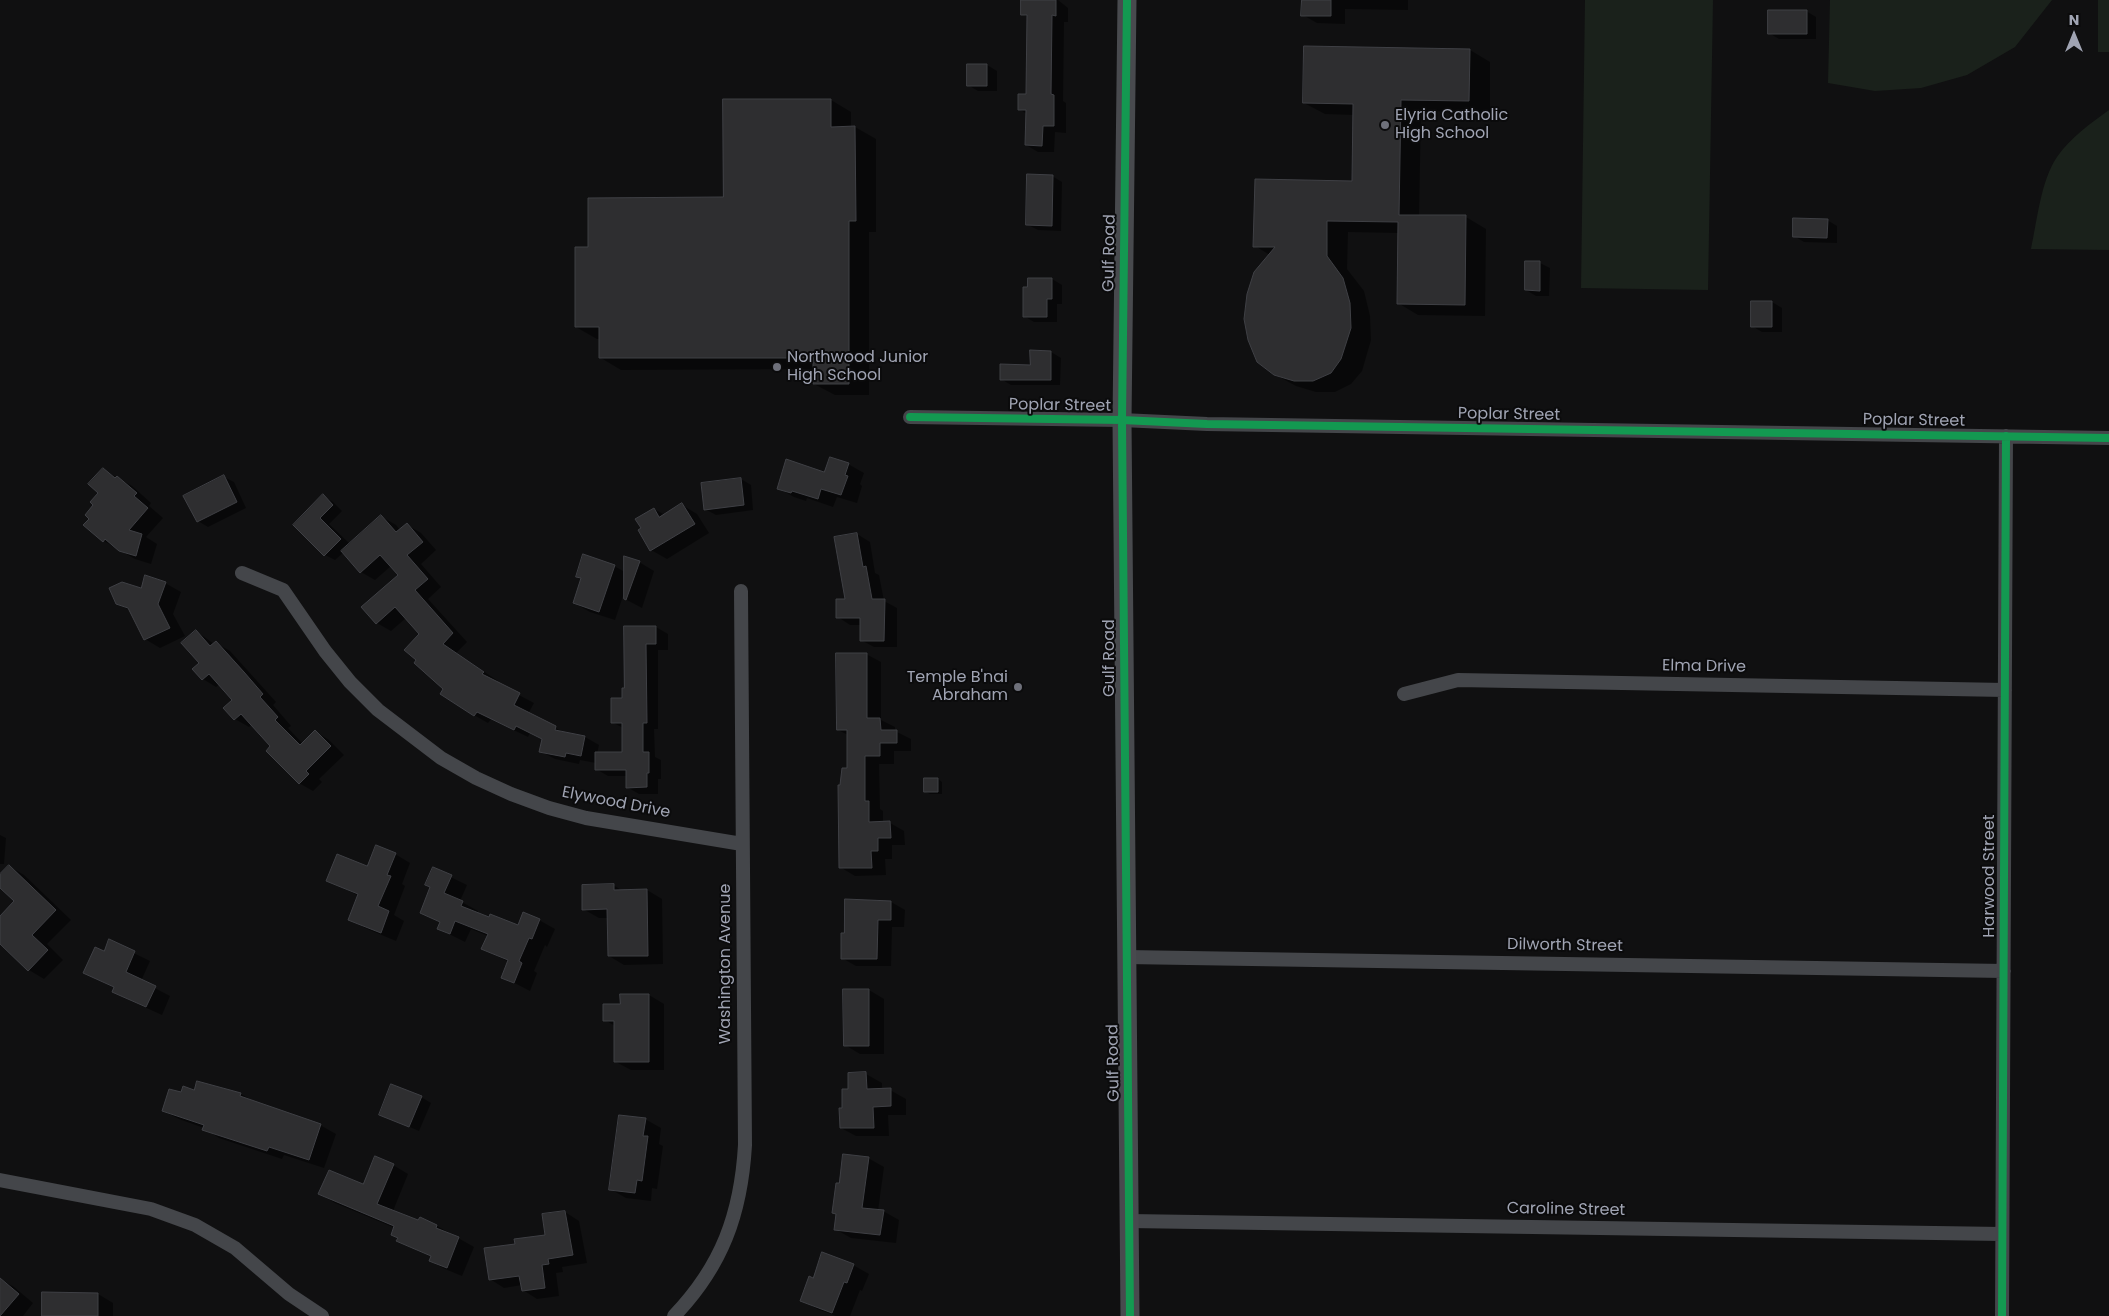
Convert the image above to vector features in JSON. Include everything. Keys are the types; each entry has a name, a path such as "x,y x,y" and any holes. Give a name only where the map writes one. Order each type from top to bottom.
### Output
{"street":[{"name":"Gulf Road","path":"1127,0 1122,420 1130,1316"},
{"name":"Poplar Street","path":"910,417 1122,420 1227,425 2109,438"},
{"name":"Harwood Street","path":"2002,1316 2006,436"},
{"name":"Elywood Drive","path":"242,573 283,590 324,651 350,682 378,710 441,758 476,778 540,805 586,818 742,844"},
{"name":"Washington Avenue","path":"674,1316 699,1287 720,1252 735,1214 743,1174 745,1137 741,592"},
{"name":"Elma Drive","path":"1404,694 1458,680 2005,690"},
{"name":"Dilworth Street","path":"1126,957 2004,971"},
{"path":"0,1180 150,1209 195,1225 235,1248 289,1294 322,1316"},
{"name":"Caroline Street","path":"1129,1221 2002,1234"}],"shaded area":[{"path":"1585,0 1713,0 1708,290 1581,288"},
{"path":"1830,0 2052,0 2015,47 1967,75 1921,88 1875,91 1828,83"},
{"path":"2098,0 2109,0 2109,52 2098,52"},
{"path":"2109,110 2109,250 2031,249 2043,189 2057,157 2074,137"}],"building":[{"path":"1021,0 1056,0 1056,16 1052,15 1051,94 1054,95 1054,126 1043,126 1042,146 1025,145 1026,110 1018,110 1018,94 1026,94 1027,15 1021,15"},
{"path":"1302,0 1331,0 1331,16 1301,16"},
{"path":"1768,10 1807,10 1807,34 1768,34"},
{"path":"1304,46 1470,49 1469,101 1401,100 1399,215 1466,215 1465,305 1397,304 1398,222 1327,221 1327,256 1343,278 1350,303 1351,328 1341,359 1331,373 1313,381 1294,381 1274,375 1257,362 1248,340 1244,319 1247,294 1254,272 1275,247 1253,247 1255,179 1352,181 1353,104 1303,103"},
{"path":"967,64 987,64 987,86 967,86"},
{"path":"723,99 831,99 831,127 855,126 856,221 849,221 849,384 813,384 813,358 599,358 599,327 575,327 575,247 588,247 588,198 723,197"},
{"path":"1027,174 1053,175 1052,226 1026,225"},
{"path":"1793,218 1828,219 1827,238 1793,237"},
{"path":"1525,261 1540,261 1540,291 1525,290"},
{"path":"1028,278 1052,278 1052,299 1047,299 1047,317 1023,317 1023,287 1027,287"},
{"path":"1751,301 1772,301 1772,327 1751,327"},
{"path":"1030,350 1051,351 1051,380 1000,380 1000,364 1030,365"},
{"path":"830,457 849,463 845,475 848,476 841,495 821,489 818,499 792,491 791,493 777,489 786,459 824,472"},
{"path":"103,468 115,478 117,476 137,493 134,496 148,508 129,530 142,534 136,556 119,551 105,539 103,542 83,525 89,519 85,515 93,505 90,502 98,493 88,484"},
{"path":"224,475 237,502 197,522 183,496"},
{"path":"741,478 744,505 704,510 701,483"},
{"path":"323,494 333,505 320,518 341,539 324,556 293,525"},
{"path":"682,503 695,524 650,551 638,530 641,528 635,519 654,508 659,517"},
{"path":"381,515 396,532 407,523 423,542 407,555 428,579 415,590 453,633 443,644 484,672 482,674 520,693 514,705 556,726 555,730 585,736 581,756 566,753 565,757 539,752 542,739 516,726 514,730 477,712 474,716 440,694 443,689 414,663 416,660 404,650 419,634 395,607 376,624 361,607 398,575 380,555 360,573 341,551"},
{"path":"857,533 863,567 866,566 872,599 885,599 884,641 860,641 860,618 836,618 836,599 845,599 834,537"},
{"path":"583,554 615,565 599,612 573,603 581,578 576,577"},
{"path":"624,556 640,561 626,600 624,599"},
{"path":"145,575 166,582 158,604 170,628 144,640 128,608 116,604 109,588 122,582 141,588"},
{"path":"624,626 656,626 656,644 646,644 647,723 643,723 643,752 649,752 647,787 626,788 626,770 595,770 595,752 622,752 622,723 611,723 611,698 622,698 622,688 624,688"},
{"path":"196,630 210,646 216,641 263,694 260,697 278,717 275,720 300,745 315,730 331,746 306,771 309,774 299,784 266,751 270,746 241,714 234,720 223,708 232,700 209,674 202,680 192,669 199,663 181,643"},
{"path":"836,653 867,653 867,718 880,718 881,730 897,730 897,743 880,743 880,756 865,756 865,801 869,801 869,822 890,821 891,838 878,838 878,851 871,851 872,868 839,868 838,785 840,785 842,768 847,768 847,730 837,730"},
{"path":"924,778 938,778 938,792 924,792"},
{"path":"376,845 396,853 387,875 391,876 378,906 389,911 381,933 348,920 358,894 326,881 337,854 367,866"},
{"path":"9,865 56,910 32,935 48,950 28,971 0,944 0,916 14,901 0,888 0,874"},
{"path":"433,867 452,875 444,893 463,901 461,906 489,917 490,914 518,925 523,912 540,919 532,939 529,938 519,961 522,963 514,983 501,978 508,960 481,949 488,934 455,921 450,934 437,929 440,922 420,913 430,887 425,885"},
{"path":"614,884 614,890 647,889 648,956 608,956 607,909 582,910 582,885"},
{"path":"845,899 891,901 891,920 878,920 877,959 841,959 841,933 844,933"},
{"path":"109,939 135,951 126,972 156,986 146,1007 112,992 114,987 83,973 95,947 104,951"},
{"path":"843,989 869,989 869,1046 844,1046"},
{"path":"620,994 649,994 649,1062 614,1062 614,1021 603,1021 603,1004 620,1004"},
{"path":"866,1072 867,1089 891,1088 891,1106 873,1107 874,1128 840,1128 839,1108 842,1108 842,1089 848,1089 848,1073"},
{"path":"197,1081 241,1093 240,1096 321,1124 309,1160 269,1147 267,1151 202,1130 204,1125 162,1111 169,1089 181,1092 183,1086 194,1090"},
{"path":"391,1084 422,1096 409,1127 379,1115"},
{"path":"619,1115 646,1118 643,1136 648,1136 642,1181 637,1180 635,1193 609,1190"},
{"path":"843,1154 869,1157 862,1208 884,1210 880,1235 834,1230 836,1214 832,1213 836,1183 839,1183"},
{"path":"375,1156 394,1164 377,1204 418,1220 420,1217 437,1225 436,1228 459,1237 447,1268 429,1261 431,1256 396,1241 398,1238 391,1235 394,1226 318,1194 329,1170 363,1184"},
{"path":"565,1211 573,1255 548,1259 549,1264 542,1265 545,1288 522,1291 519,1276 489,1280 484,1248 515,1244 514,1239 545,1235 542,1214"},
{"path":"822,1252 854,1264 847,1283 844,1282 832,1313 800,1301 809,1276 813,1278"},
{"path":"0,1278 19,1294 0,1316"},
{"path":"42,1292 98,1293 98,1316 42,1316"}],"cycle path":[{"path":"1127,0 1122,420 1130,1316"},
{"path":"910,417 1122,420 1207,424 2109,438"},
{"path":"2002,1316 2006,436"}],"place":[{"name":"Elyria Catholic High School","path":"1385,125"},
{"name":"Northwood Junior High School","path":"777,367"},
{"name":"Temple B'nai Abraham","path":"1018,687"}]}
